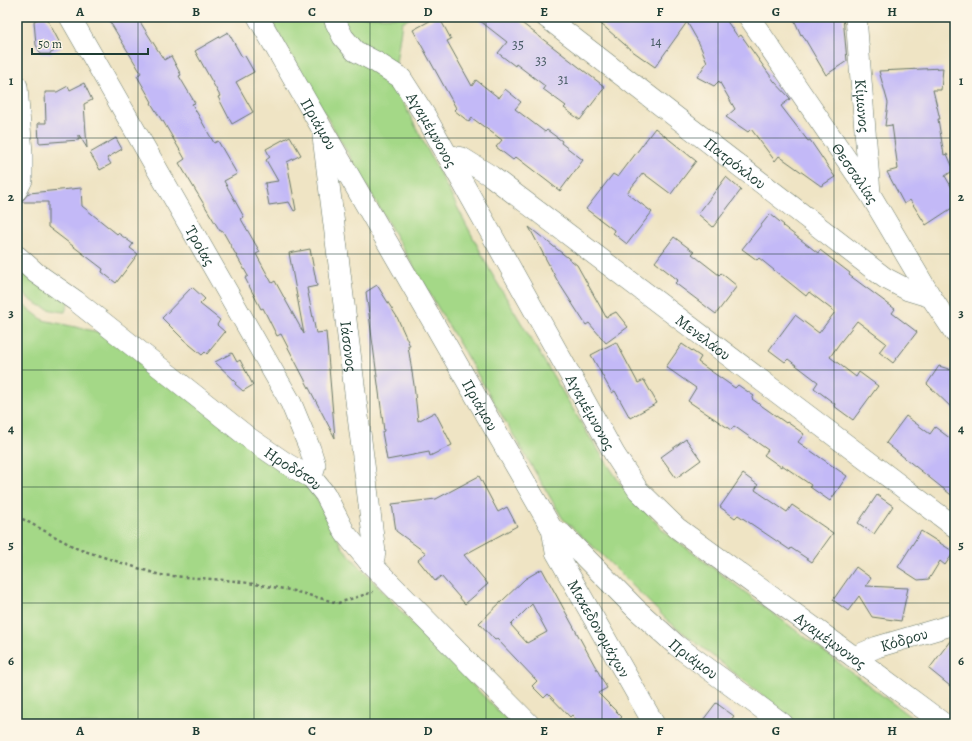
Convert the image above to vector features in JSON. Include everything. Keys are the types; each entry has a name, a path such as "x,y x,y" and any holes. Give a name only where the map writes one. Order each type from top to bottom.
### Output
{"street":[{"name":"Τροίας","path":"70,17 292,403 310,448 315,465 312,478"},
{"name":"Πριάμου","path":"258,17 552,530 562,534 636,609 676,645 783,724"},
{"name":"Αγαμέμνονος","path":"335,17 335,21 343,37 355,51 401,78 426,116 615,455 638,490 677,528 944,724"},
{"name":"Πατρόκλου","path":"546,17 885,278 908,290 930,297"},
{"name":"Θεσσαλίας","path":"749,17 870,194 930,297 955,333"},
{"name":"Κίμωνος","path":"856,17 870,194"},
{"path":"17,86 22,153 22,180 17,190"},
{"name":"Ιάσονος","path":"321,128 375,552 374,558 370,563"},
{"name":"Μενελάου","path":"447,155 462,158 491,176 955,527"},
{"name":"Ηροδότου","path":"17,256 36,273 76,301 248,438 287,464 312,478 325,494 345,533 370,563 389,584 529,724"},
{"name":"Μακεδονομάχων","path":"552,530 556,552 654,724"},
{"name":"Κόδρου","path":"854,657 877,647 955,624"}],"path":[{"path":"17,516 78,549 160,575 236,581 290,590 338,603 364,594 379,591 389,584"}],"green space":[{"path":"269,17 413,17 402,22 393,83 492,274 589,436 622,486 664,531 920,724 799,724 667,620 600,553 563,519 398,240"},
{"path":"17,267 69,301 65,312 45,308 28,298 17,289"},
{"path":"17,300 43,320 108,334 313,491 342,547 409,620 511,724 17,724"}],"building":[{"path":"41,17 46,17 62,47 49,54 41,54 36,45 34,21"},
{"path":"107,17 137,17 164,60 171,56 181,75 179,76 195,103 192,104 214,143 218,141 237,174 224,181 244,217 241,219 260,252 256,254 272,283 275,281 304,334 289,253 310,249 317,286 307,288 316,333 326,332 335,438 281,334 277,336 263,308 261,309 245,278 248,276 222,230 220,231 179,163 185,159 151,103 152,102 137,76 141,73"},
{"path":"439,17 451,39 447,41 472,86 476,80 499,98 505,89 521,102 515,109 545,132 547,130 562,141 561,143 583,160 560,191 516,157 513,160 496,147 502,140 472,118 469,122 454,110 456,108 413,30"},
{"path":"475,17 514,17 605,87 580,120 564,108 566,106 543,89 545,86 516,64 515,66 498,53 507,42"},
{"path":"593,17 724,17 738,37 741,35 774,81 789,97 790,99 781,106 808,141 810,140 835,177 821,186 779,156 775,161 751,129 748,132 726,117 735,109 719,81 714,86 697,77 707,62 699,43 687,22 655,67 631,50"},
{"path":"793,17 843,17 847,61 826,75 802,34 801,35"},
{"path":"228,32 242,57 245,56 254,72 236,82 253,112 232,124 218,97 220,96 195,51"},
{"path":"943,68 941,90 933,90 940,119 938,119 944,155 947,154 954,170 945,176 955,193 955,206 926,225 910,200 904,204 887,172 898,169 892,125 885,126 888,103 879,71"},
{"path":"84,83 92,100 84,104 87,148 79,135 79,140 39,143 38,123 46,123 45,92 57,92 68,86 70,90"},
{"path":"655,128 696,161 671,194 643,173 627,193 652,212 627,244 613,233 614,230 586,209 613,174 618,177"},
{"path":"290,136 301,155 287,162 296,210 294,211 289,202 269,205 265,183 278,181 266,160 270,157 266,149"},
{"path":"116,138 122,149 107,158 111,164 100,170 90,153"},
{"path":"726,177 741,190 713,227 698,214"},
{"path":"81,188 82,206 117,234 118,233 133,244 130,248 138,254 116,283 102,272 103,269 48,227 48,202 21,202 29,193"},
{"path":"770,214 818,253 820,250 850,273 849,275 895,309 892,313 917,332 893,363 879,352 886,343 857,321 839,344 830,357 856,377 859,372 878,386 853,420 834,406 835,404 814,388 818,382 788,359 785,362 769,350 795,315 819,333 835,312 809,292 806,296 759,258 757,260 742,249"},
{"path":"529,227 577,265 606,317 616,312 628,327 606,343 589,323 586,325 557,280"},
{"path":"674,237 694,252 692,254 719,275 721,273 737,286 716,314 675,283 678,280 655,262"},
{"path":"377,285 397,317 410,346 408,346 418,421 435,412 452,445 430,456 429,452 387,460 382,432 384,431 366,292"},
{"path":"192,287 205,299 200,304 220,320 217,325 225,332 207,354 205,352 202,355 184,340 162,318"},
{"path":"616,342 638,383 644,380 657,403 630,418 615,391 612,393 591,355"},
{"path":"682,344 701,357 698,362 735,388 738,385 754,396 752,399 804,434 798,442 847,476 830,501 810,487 811,485 782,465 781,467 764,455 768,450 734,426 731,430 688,401 696,388 666,367"},
{"path":"232,353 237,362 240,360 253,385 243,391 235,384 236,382 215,362"},
{"path":"939,366 955,371 955,411 927,384"},
{"path":"906,416 930,434 935,427 955,442 955,498 886,443"},
{"path":"686,439 701,460 676,478 661,457"},
{"path":"743,474 758,485 755,490 787,512 792,505 833,533 812,562 791,548 790,550 738,515 735,518 720,507"},
{"path":"479,476 498,512 507,507 517,526 464,555 488,584 465,604 441,576 435,581 418,560 426,553 396,531 392,504 436,499"},
{"path":"877,495 893,506 874,534 858,523"},
{"path":"921,531 954,552 945,565 940,561 929,579 918,580 898,567"},
{"path":"856,567 871,578 866,586 908,588 901,621 872,617 859,596 848,611 833,600"},
{"path":"542,569 607,688 598,693 622,717 615,724 580,724 572,715 570,717 548,694 544,698 532,686 537,681 497,639 495,640 479,623 525,579","holes":["532,604 547,632 527,643 511,625"]},
{"path":"953,637 955,637 955,690 929,669"},
{"path":"716,703 734,716 728,724 700,724"}]}
